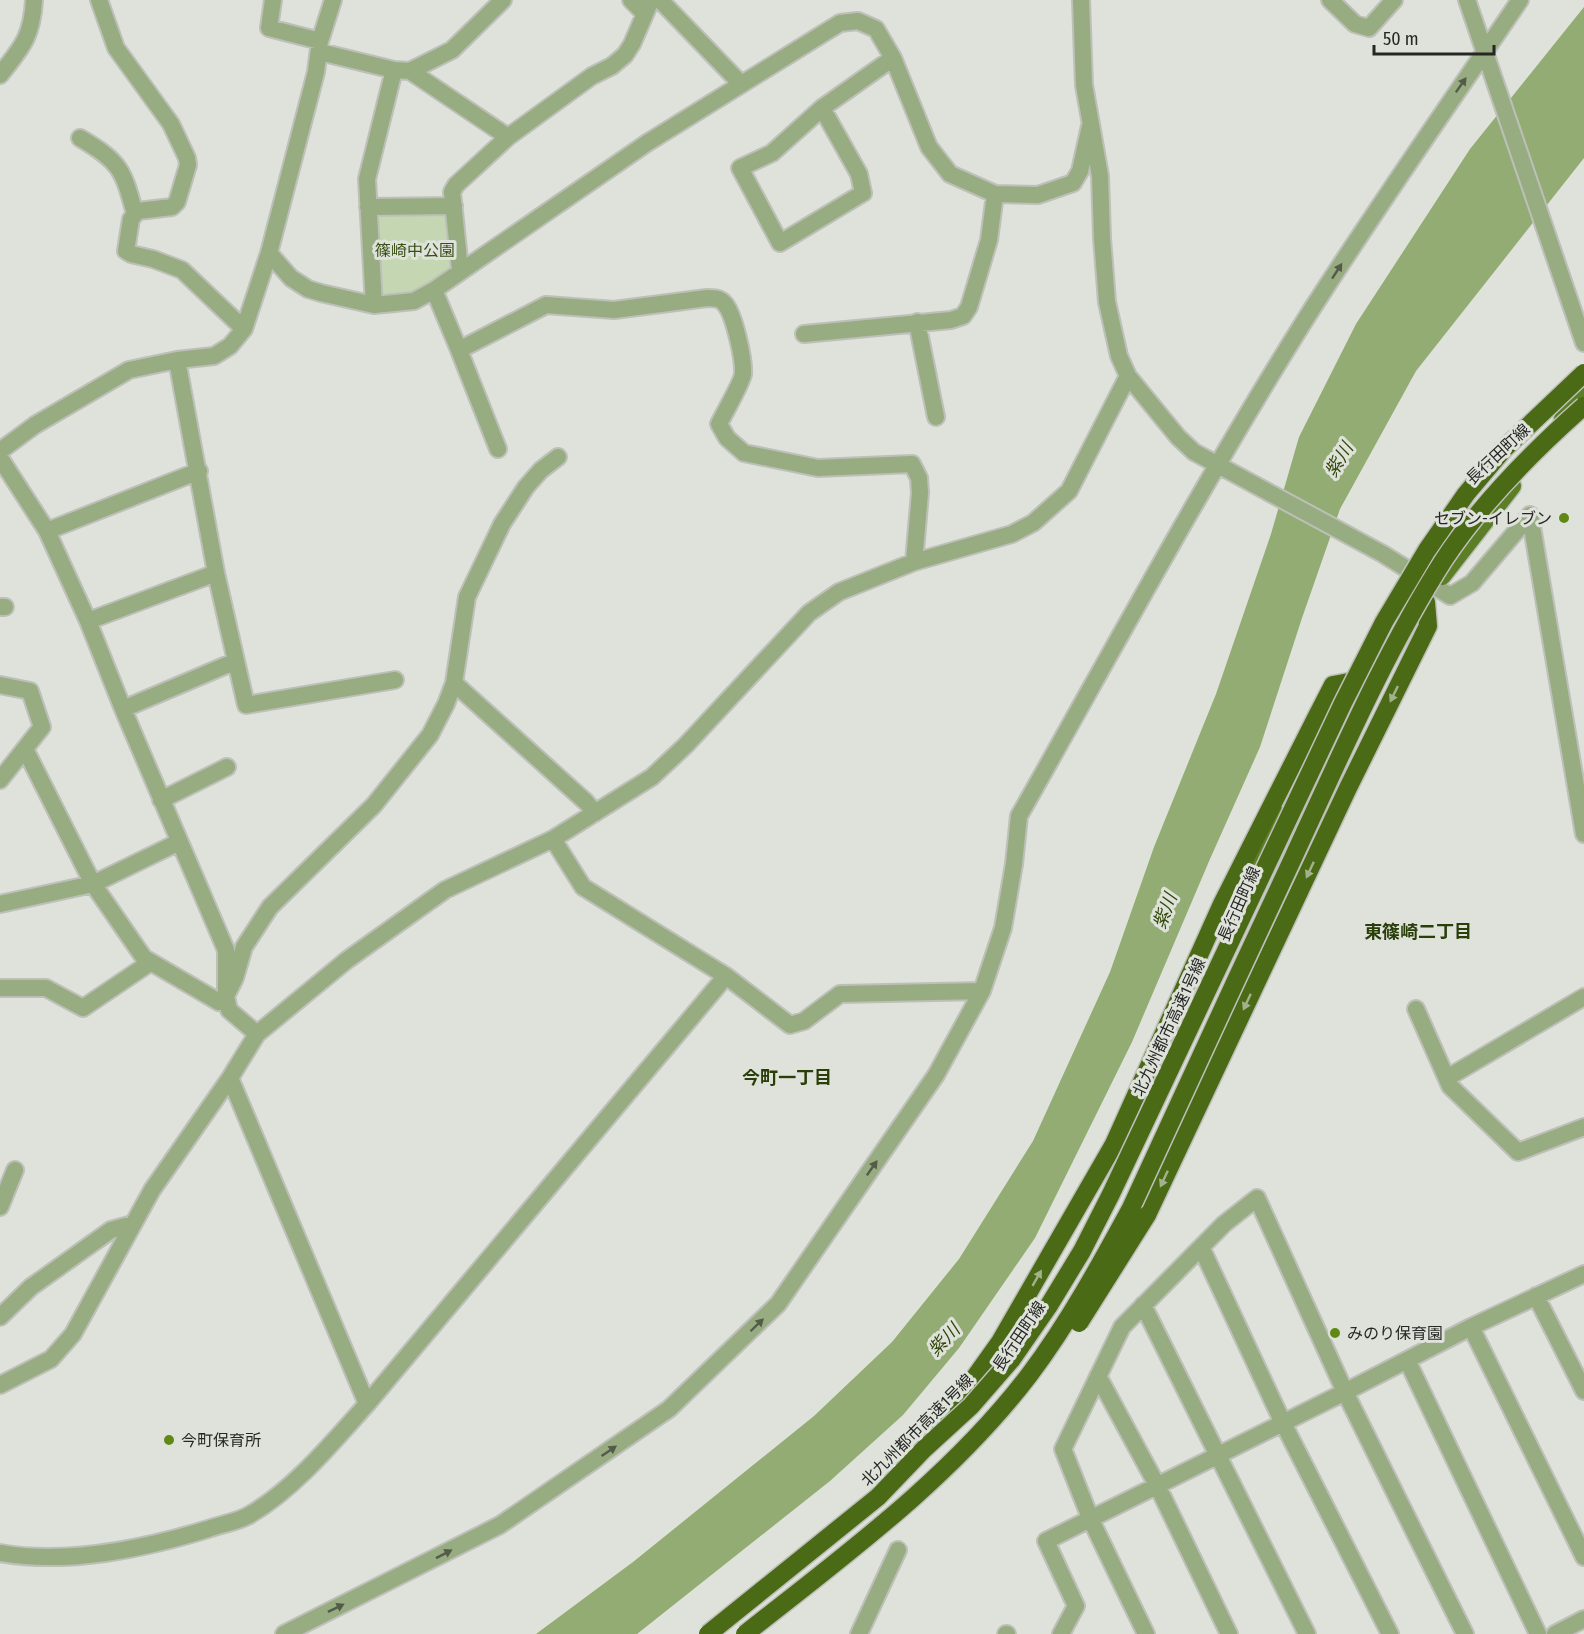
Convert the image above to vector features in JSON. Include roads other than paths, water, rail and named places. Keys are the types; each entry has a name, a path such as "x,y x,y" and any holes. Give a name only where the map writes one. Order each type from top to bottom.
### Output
{"highway":[{"name":"北九州都市高速1号線","path":"707,1634 878,1497 924,1449 971,1406 1012,1359 1048,1307 1082,1251 1161,1090 1343,703 1384,622 1427,550 1466,494 1504,449 1584,373"},
{"path":"942,1471 989,1423 1029,1375 1067,1321 1100,1265 1131,1208 1344,747 1399,636 1444,560 1482,509 1522,466 1584,406"},
{"path":"1444,560 1484,514 1527,471 1584,420"},
{"path":"744,1634 846,1554 992,1429 1037,1378 1076,1328 1124,1255 1147,1215 1359,766 1428,626 1430,594"},
{"path":"924,1449 1000,1342 1114,1144 1212,925 1333,685 1349,682"}],"main road":[{"name":"長行田町線","path":"707,1634 766,1592 900,1478 1003,1364 1067,1263 1112,1181 1262,852 1349,682 1410,570 1462,488 1511,437 1584,385"},
{"name":"長行田町線","path":"744,1634 794,1600 937,1479 989,1425 1050,1348 1107,1258 1133,1211 1352,743 1430,594 1584,392"}],"street":[{"path":"0,75 26,42 33,19 34,0"},
{"path":"99,0 116,48 171,124 188,165 177,202 172,207 147,208 138,211 131,219 126,251 182,270 244,329"},
{"path":"273,0 269,28 402,71 508,137"},
{"path":"0,451 35,425 129,370 177,360 214,356 230,346 244,329 269,253 333,0"},
{"path":"374,304 367,179 402,71 452,50 503,0"},
{"path":"460,270 452,192 456,184 508,137 592,76 612,66 625,56 648,7 631,0"},
{"path":"660,0 741,84"},
{"path":"1081,0 1084,85 1100,176 1107,302 1119,356 1128,376 1178,437 1194,452 1410,570 1430,594 1450,596 1472,583 1530,514 1584,834"},
{"path":"1330,0 1355,24 1369,28 1394,0"},
{"path":"1467,0 1584,343"},
{"path":"284,1634 500,1525 669,1409 778,1304 936,1075 982,991 1003,928 1014,864 1019,816 1223,467 1305,320 1520,0"},
{"path":"269,253 291,278 308,289 374,304 414,301 434,290 647,143 840,23 858,21 876,29 893,58 929,147 950,174 995,194 1038,195 1073,183 1080,171 1090,126"},
{"path":"822,108 860,174 862,193 780,243 740,168 772,153 822,108 893,58"},
{"path":"80,138 105,153 119,168 127,183 135,214"},
{"path":"804,334 951,320 963,316 969,308 989,240 995,194"},
{"path":"368,207 454,206"},
{"path":"434,290 498,449"},
{"path":"459,350 546,305 614,310 707,298 720,299 726,304 731,317 739,344 743,375 718,424 728,438 744,453 818,468 912,464 919,478 920,493 914,562"},
{"path":"916,322 936,417"},
{"path":"177,360 216,573 246,705 395,680"},
{"path":"0,1385 51,1359 73,1334 153,1190 230,1078 257,1034 346,960 446,890 553,839 652,777 686,745 809,613 839,592 914,562 1012,534 1033,523 1069,491 1128,376"},
{"path":"25,749 93,884 144,958 219,1002 226,996 235,978 244,946 270,907 374,805 430,735 454,683 467,597 502,524 526,488 558,457"},
{"path":"0,458 47,531 88,621 161,800 226,950 226,996 229,1010 257,1034"},
{"path":"47,531 199,471"},
{"path":"88,621 216,573"},
{"path":"123,709 236,661"},
{"path":"454,683 586,802 595,813"},
{"path":"0,685 30,691 42,727 0,780"},
{"path":"161,800 227,767"},
{"path":"553,839 583,887 726,976 790,1025 804,1021 840,994 982,991"},
{"path":"0,904 93,884 179,842"},
{"path":"0,988 46,988 83,1008 151,962"},
{"path":"0,1553 25,1557 108,1553 164,1542 249,1516 280,1493 323,1452 367,1404 726,976"},
{"path":"1447,1078 1584,997"},
{"path":"1416,1009 1450,1086 1518,1152 1584,1127"},
{"path":"230,1078 367,1404"},
{"path":"0,1207 15,1170"},
{"path":"1146,1634 1091,1520 1063,1449 1122,1327 1224,1224 1257,1197 1345,1392 1465,1634"},
{"path":"0,1317 31,1287 111,1230 133,1224"},
{"path":"1201,1247 1283,1423 1390,1634"},
{"path":"1061,1634 1076,1606 1046,1541 1471,1327 1584,1274"},
{"path":"1536,1296 1584,1391"},
{"path":"1143,1305 1307,1634"},
{"path":"1471,1327 1584,1557"},
{"path":"1407,1360 1538,1634"},
{"path":"1098,1376 1158,1486 1228,1634"},
{"path":"859,1634 898,1550"},
{"path":"1555,1634 1584,1619"}],"water":[{"name":"紫川","path":"1584,7 1584,158 1416,371 1340,509 1260,747 1132,1042 1035,1238 959,1348 903,1415 830,1481 637,1634 536,1634 633,1562 814,1416 892,1342 959,1259 1033,1141 1110,972 1154,847 1216,694 1271,534 1299,437 1356,324 1470,149"}],"place":[{"name":"セブン-イレブン","path":"1564,518"},
{"name":"みのり保育園","path":"1335,1333"},
{"name":"今町保育所","path":"169,1440"}],"district":[{"name":"東篠崎二丁目","path":"1418,932"},
{"name":"今町一丁目","path":"787,1078"}],"park label":[{"name":"篠崎中公園","path":"415,250"}]}
